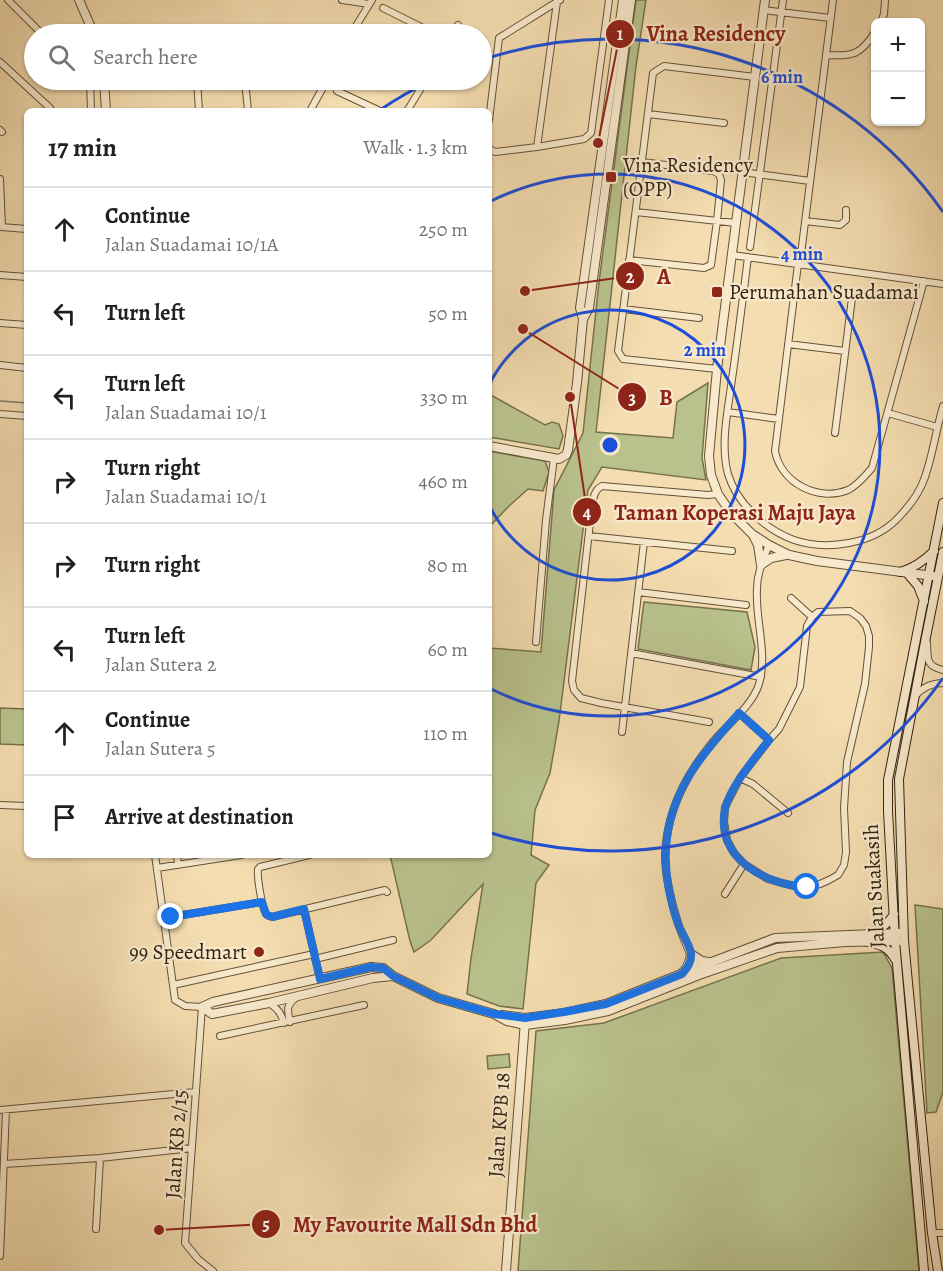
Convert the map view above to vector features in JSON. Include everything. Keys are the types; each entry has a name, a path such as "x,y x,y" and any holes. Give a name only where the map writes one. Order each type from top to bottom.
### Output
{"main road":[{"name":"Jalan Suakasih","path":"924,1271 896,962 899,937 899,779 926,637 939,552 943,503"},
{"path":"924,601 918,586 904,572 939,552"},
{"name":"Jalan Suakasih","path":"934,576 924,601 888,780 888,811 894,914 899,937 938,1271"},
{"path":"867,938 888,923 894,914"},
{"path":"867,938 884,946 891,952 896,962"}],"street":[{"path":"8,0 32,24"},
{"path":"79,0 90,24"},
{"path":"342,0 370,2 357,24"},
{"path":"492,150 537,147 584,139 591,133 609,0"},
{"path":"492,447 554,458 562,458 568,450 583,319 580,308 623,0"},
{"path":"583,319 589,308 631,0"},
{"path":"765,0 717,369 709,456 711,475 718,494 731,513 752,534 789,555"},
{"path":"750,247 783,0"},
{"path":"801,254 833,0"},
{"path":"882,18 885,0"},
{"path":"537,147 558,1"},
{"path":"491,108 500,39 558,1"},
{"path":"383,8 415,24"},
{"path":"763,10 830,18"},
{"path":"826,55 852,55 859,52 871,37"},
{"path":"0,62 24,84"},
{"path":"717,369 623,359 618,351 653,73 664,66 755,77"},
{"path":"30,90 50,108"},
{"path":"90,90 91,108"},
{"path":"105,90 106,108"},
{"path":"197,90 199,108"},
{"path":"246,90 248,108"},
{"path":"311,108 321,90"},
{"path":"409,108 420,90"},
{"path":"337,91 374,108"},
{"path":"648,114 724,123"},
{"path":"629,260 704,268 711,265 717,221 721,180 719,174 713,171 642,162"},
{"path":"742,172 810,181"},
{"path":"0,179 1,227 24,230"},
{"path":"805,221 840,225 846,220 846,210"},
{"path":"636,212 736,223"},
{"path":"732,255 943,284"},
{"path":"748,257 724,451 728,472 736,492 745,505 774,531 795,540 819,545 842,544 877,534 896,520 925,479 943,406"},
{"path":"798,264 775,451 779,466 795,484 812,491 828,493 846,490 860,481 872,468 924,281"},
{"path":"0,274 24,277"},
{"path":"835,433 852,298"},
{"path":"623,309 699,318"},
{"path":"0,323 24,325"},
{"path":"788,344 845,351"},
{"path":"0,365 24,368"},
{"path":"728,412 778,419"},
{"path":"888,413 937,427"},
{"path":"0,414 24,416"},
{"path":"536,642 546,520 554,458"},
{"path":"709,722 581,698 574,690 572,681 594,493 597,488 602,486 718,494"},
{"path":"752,534 758,545 761,565"},
{"path":"589,536 732,550"},
{"path":"622,732 644,542"},
{"path":"698,971 678,924 667,878 665,858 671,818 684,784 697,762 749,702 758,688 763,649 756,589 761,565 769,545"},
{"path":"761,565 771,558 789,555 817,561 934,576"},
{"path":"638,592 746,605"},
{"path":"791,598 812,617"},
{"path":"850,611 860,618 869,636 865,684 847,762 844,808 846,852 844,865 838,875 819,884 807,887 793,886 768,879 744,864 734,853 727,840 724,822 725,807 740,778 769,740 779,729 800,687 807,626 812,617 818,612 850,611"},
{"path":"926,637 927,658 930,665 943,670"},
{"path":"631,653 760,677"},
{"path":"915,696 930,684 943,683"},
{"path":"739,713 769,740"},
{"path":"740,778 753,784 788,813"},
{"path":"0,805 24,806"},
{"path":"156,858 160,868 167,917 175,1000 185,1006 202,1007 213,1002 371,967 383,968 393,976 438,998 494,1014 507,1021 565,1020 608,1011 698,971 712,962 775,938 899,937"},
{"path":"177,858 178,865"},
{"path":"160,868 222,858"},
{"path":"297,858 260,867 257,872 262,902 266,914 272,917 385,890 387,892"},
{"path":"725,894 744,864"},
{"path":"167,917 262,902"},
{"path":"304,909 320,979"},
{"path":"525,1022 606,1004 682,974 777,948 867,938"},
{"path":"173,985 393,940"},
{"path":"691,954 702,961 712,962"},
{"path":"682,974 688,967 691,954"},
{"path":"202,1007 212,1014 373,978 393,976"},
{"path":"287,1023 288,1007 298,996"},
{"path":"269,1003 278,1010 287,1023"},
{"path":"220,1036 364,1005"},
{"name":"Jalan KB 2/15","path":"202,1007 185,1243 198,1259 213,1271"},
{"name":"Jalan KPB 18","path":"506,1271 525,1022"},
{"path":"0,1256 4,1164 3,1110 196,1092"},
{"path":"4,1164 100,1158 192,1148"},
{"path":"96,1229 100,1158"},
{"path":"932,1233 943,1233"}],"green space":[{"path":"636,0 646,0 636,66 596,432 673,438 677,402 708,383 702,458 706,480 602,467 588,490 559,721 550,773 535,810 531,855 549,865 536,883 523,1009 499,1006 467,994 483,884 431,940 414,952 391,858 492,858 492,648 541,652 554,490 583,433 599,282"},
{"path":"492,396 545,425 552,422 559,424 563,436 559,449 492,438"},
{"path":"492,452 545,461 549,472 543,491 528,489 492,524"},
{"path":"644,602 747,612 755,647 751,670 638,649"},
{"path":"0,708 24,709 24,745 0,744"},
{"path":"915,905 943,909 943,1092 936,1112 927,1113"},
{"path":"883,952 892,968 919,1271 518,1271 536,1031 604,1023 781,958"},
{"path":"509,1054 510,1067 488,1069 487,1056"}],"waterway":[{"path":"0,401 24,403"}],"place":[{"name":"Vina Residency","path":"598,143"},
{"name":"Vina Residency (OPP)","path":"611,177"},
{"name":"A","path":"525,291"},
{"name":"Perumahan Suadamai","path":"717,292"},
{"name":"B","path":"523,329"},
{"name":"Taman Koperasi Maju Jaya","path":"570,397"},
{"name":"99 Speedmart","path":"259,952"},
{"name":"My Favourite Mall Sdn Bhd","path":"159,1230"}],"route":[{"path":"171,917 262,902 266,914 272,917 304,909 320,979 371,967 383,968 393,976 438,998 494,1014 525,1018 606,1004 682,974 688,967 691,954 678,924 667,878 665,858 667,837 671,818 684,784 712,742 739,713 769,740 740,778 725,807 724,822 727,840 734,853 744,864 768,879 793,886 807,887"}]}
